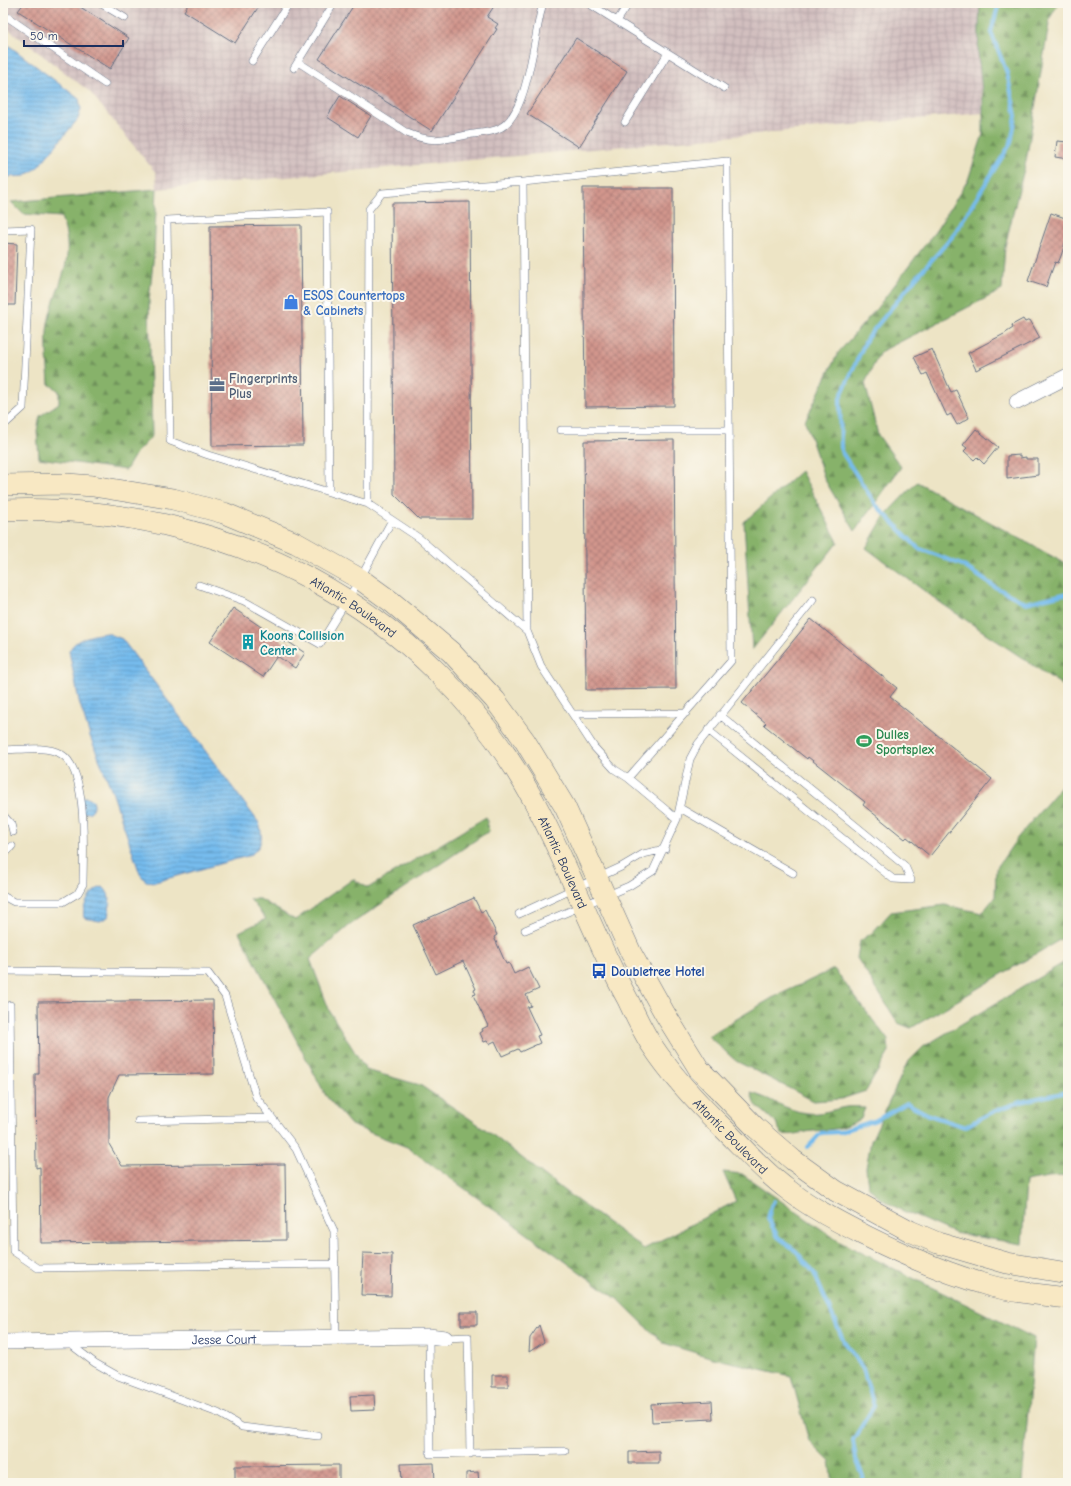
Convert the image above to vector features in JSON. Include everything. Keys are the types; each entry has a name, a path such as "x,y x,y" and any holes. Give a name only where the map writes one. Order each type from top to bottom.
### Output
{"main road":[{"name":"Atlantic Boulevard","path":"3,485 67,484 173,499 224,514 269,531 315,553 360,579 413,619 451,652 495,700 525,741 565,807 604,896 635,960 665,1014 699,1069 755,1127 794,1160 836,1191 910,1231 938,1243 1007,1263 1068,1273"},
{"name":"Atlantic Boulevard","path":"3,510 81,511 141,518 168,524 231,543 266,557 347,599 416,653 443,679 485,727 516,770 534,802 617,981 650,1043 692,1098 786,1188 831,1218 908,1257 992,1286 1028,1294 1068,1298"}],"street":[{"path":"1016,402 1068,376"},
{"name":"Jesse Court","path":"3,1342 428,1336 445,1338"}],"lane":[{"path":"100,3 125,18"},
{"path":"252,61 289,3"},
{"path":"334,3 296,65 407,133 424,140 440,140 500,128 513,117 523,91 543,3"},
{"path":"588,3 724,88"},
{"path":"617,21 629,3"},
{"path":"3,14 105,84"},
{"path":"625,122 668,53"},
{"path":"368,504 369,209 382,193 523,182 727,161 731,661 628,778"},
{"path":"523,182 527,631 542,666 594,747 614,769 628,778 677,819"},
{"path":"329,492 326,212 167,220 170,441 208,455 368,504 419,538 527,631"},
{"path":"3,230 31,229 23,408 3,426"},
{"path":"561,430 729,430"},
{"path":"198,585 244,601 320,644 360,579 392,520"},
{"path":"518,914 579,897 604,896 629,886 653,870 665,849 677,819 690,759 708,730 813,600"},
{"path":"574,714 686,713"},
{"path":"708,730 893,879 911,880 905,866 720,715"},
{"path":"3,750 50,750 62,755 71,765 79,785 84,831 83,884 78,893 63,902 14,902 3,896"},
{"path":"680,808 793,873"},
{"path":"3,815 11,824 12,832"},
{"path":"3,856 12,846"},
{"path":"525,930 579,897 596,877 621,867 643,854 665,849"},
{"path":"3,971 208,973 225,996 256,1097 296,1149 334,1231 336,1338"},
{"path":"10,1005 13,1251 38,1268 335,1264"},
{"path":"138,1121 272,1118"},
{"path":"3,1158 12,1158"},
{"path":"428,1336 430,1454 565,1451"},
{"path":"445,1338 468,1337 470,1454"},
{"path":"67,1341 95,1363 118,1376 218,1413 242,1427 318,1436"}],"shaded area":[{"path":"3,3 980,3 978,53 983,113 157,189 156,173 90,92 3,25"}],"green space":[{"path":"980,3 1059,3 1050,18 1026,161 1005,246 1002,290 880,352 865,383 878,435 901,467 855,531 825,480 805,421 838,353 877,308 937,229 968,180 983,134 983,99 978,53"},
{"path":"157,189 154,253 149,301 152,436 136,453 126,470 39,458 37,431 40,416 59,403 59,391 49,384 47,330 64,272 67,247 66,233 61,217 23,214 11,202"},
{"path":"801,471 838,542 752,650 744,522"},
{"path":"917,482 1068,565 1068,689 938,601 866,548 885,515"},
{"path":"1068,776 1068,935 911,1028 898,1023 857,958 860,941 872,933 891,912 945,905 982,913 995,897 996,869 1018,837 1060,788"},
{"path":"486,817 489,831 350,925 310,959 330,1012 366,1070 420,1085 485,1129 571,1196 644,1249 736,1201 723,1172 742,1174 840,1242 1034,1338 1022,1483 833,1483 830,1462 809,1441 791,1376 713,1358 663,1343 620,1301 407,1147 351,1125 326,1096 239,932 266,919 250,899 260,899 295,920 353,879 368,888"},
{"path":"1068,960 1068,1176 1048,1177 1026,1181 1022,1244 954,1233 903,1211 879,1198 868,1186 866,1168 871,1141 907,1063 923,1047"},
{"path":"834,969 888,1040 889,1052 866,1091 841,1099 814,1101 736,1061 708,1036 772,998"},
{"path":"751,1093 791,1109 806,1113 822,1113 848,1107 865,1107 861,1119 842,1127 794,1134 782,1134 775,1122 754,1103"}],"water":[{"path":"3,41 79,99 81,109 78,119 37,168 25,176 3,177"},
{"path":"107,633 122,639 259,823 261,833 260,844 251,855 155,882 146,881 140,874 112,791 90,736 79,701 69,651 72,646 85,638"},
{"path":"83,797 89,797 94,802 92,811 89,813 83,813 78,808 78,802"},
{"path":"103,887 109,897 110,905 108,917 100,921 84,918 84,909 88,899 95,891"}],"building":[{"path":"24,3 74,3 129,38 110,69 18,11"},
{"path":"189,3 261,3 235,43 184,11"},
{"path":"355,3 496,3 487,17 498,24 495,28 497,29 432,131 319,59"},
{"path":"576,38 627,71 579,147 527,114"},
{"path":"340,96 371,116 358,137 327,117"},
{"path":"1057,141 1068,142 1068,159 1055,157"},
{"path":"583,188 673,188 674,406 585,407"},
{"path":"470,202 472,519 419,519 394,494 392,203"},
{"path":"1051,213 1068,219 1068,234 1061,256 1058,263 1055,262 1046,287 1028,281"},
{"path":"301,225 303,445 212,446 210,226"},
{"path":"3,243 17,244 15,305 3,305"},
{"path":"1023,319 1025,322 1030,320 1040,338 976,370 968,353 1004,334 1013,328 1012,325"},
{"path":"932,349 951,392 956,390 969,418 957,425 951,414 947,416 927,373 923,375 914,357"},
{"path":"976,429 998,447 984,464 977,457 974,460 964,451 967,448 963,445"},
{"path":"674,440 676,689 586,690 584,441"},
{"path":"1020,455 1020,458 1026,457 1026,459 1038,459 1038,475 1007,479 1007,456"},
{"name":"Koons Collision Center","path":"233,608 285,643 287,641 305,653 295,668 277,656 263,677 210,642"},
{"name":"Dulles Sportsplex","path":"811,619 897,688 890,697 992,779 930,856 907,837 905,839 863,805 865,802 808,757 807,759 764,725 766,723 742,703"},
{"path":"474,898 481,912 485,910 497,935 494,937 506,964 509,963 514,974 528,967 539,989 526,995 531,1006 527,1007 540,1035 537,1036 540,1043 520,1052 518,1049 502,1056 495,1041 489,1044 487,1041 484,1042 480,1033 483,1031 482,1029 488,1026 473,995 476,994 474,990 476,989 463,961 436,974 413,925"},
{"path":"213,1000 214,1074 119,1075 109,1097 109,1144 122,1166 285,1164 286,1240 41,1243 40,1167 36,1168 35,1074 39,1074 38,1002"},
{"path":"363,1253 392,1254 391,1296 361,1295"},
{"path":"461,1312 477,1312 477,1325 461,1325"},
{"path":"539,1325 544,1342 529,1352 530,1338"},
{"path":"492,1375 508,1375 508,1387 492,1387"},
{"path":"374,1395 375,1410 351,1411 350,1396"},
{"path":"712,1401 713,1419 652,1422 651,1404"},
{"path":"659,1451 659,1463 629,1463 629,1452"},
{"path":"434,1463 435,1482 402,1482 401,1464"},
{"path":"339,1465 339,1483 235,1483 235,1466"},
{"path":"478,1472 479,1483 466,1483 466,1473"}],"waterway":[{"path":"999,3 991,32 1007,73 1016,116 1011,143 952,237 915,279 867,338 840,398 841,451 876,505 918,548 962,565 995,587 1026,603 1064,594 1068,596"},
{"path":"808,1147 821,1133 840,1132 876,1120 907,1103 929,1115 965,1127 978,1119 1003,1108 1068,1092"},
{"path":"774,1201 771,1206 768,1219 778,1237 796,1251 814,1273 844,1342 863,1369 874,1406 853,1440 856,1459 863,1476 864,1483"}],"place":[{"name":"ESOS Countertops & Cabinets","path":"291,302"},
{"name":"Fingerprints Plus","path":"217,385"},
{"name":"Koons Collision Center","path":"248,642"},
{"name":"Dulles Sportsplex","path":"864,741"},
{"name":"Doubletree Hotel","path":"599,971"}]}
